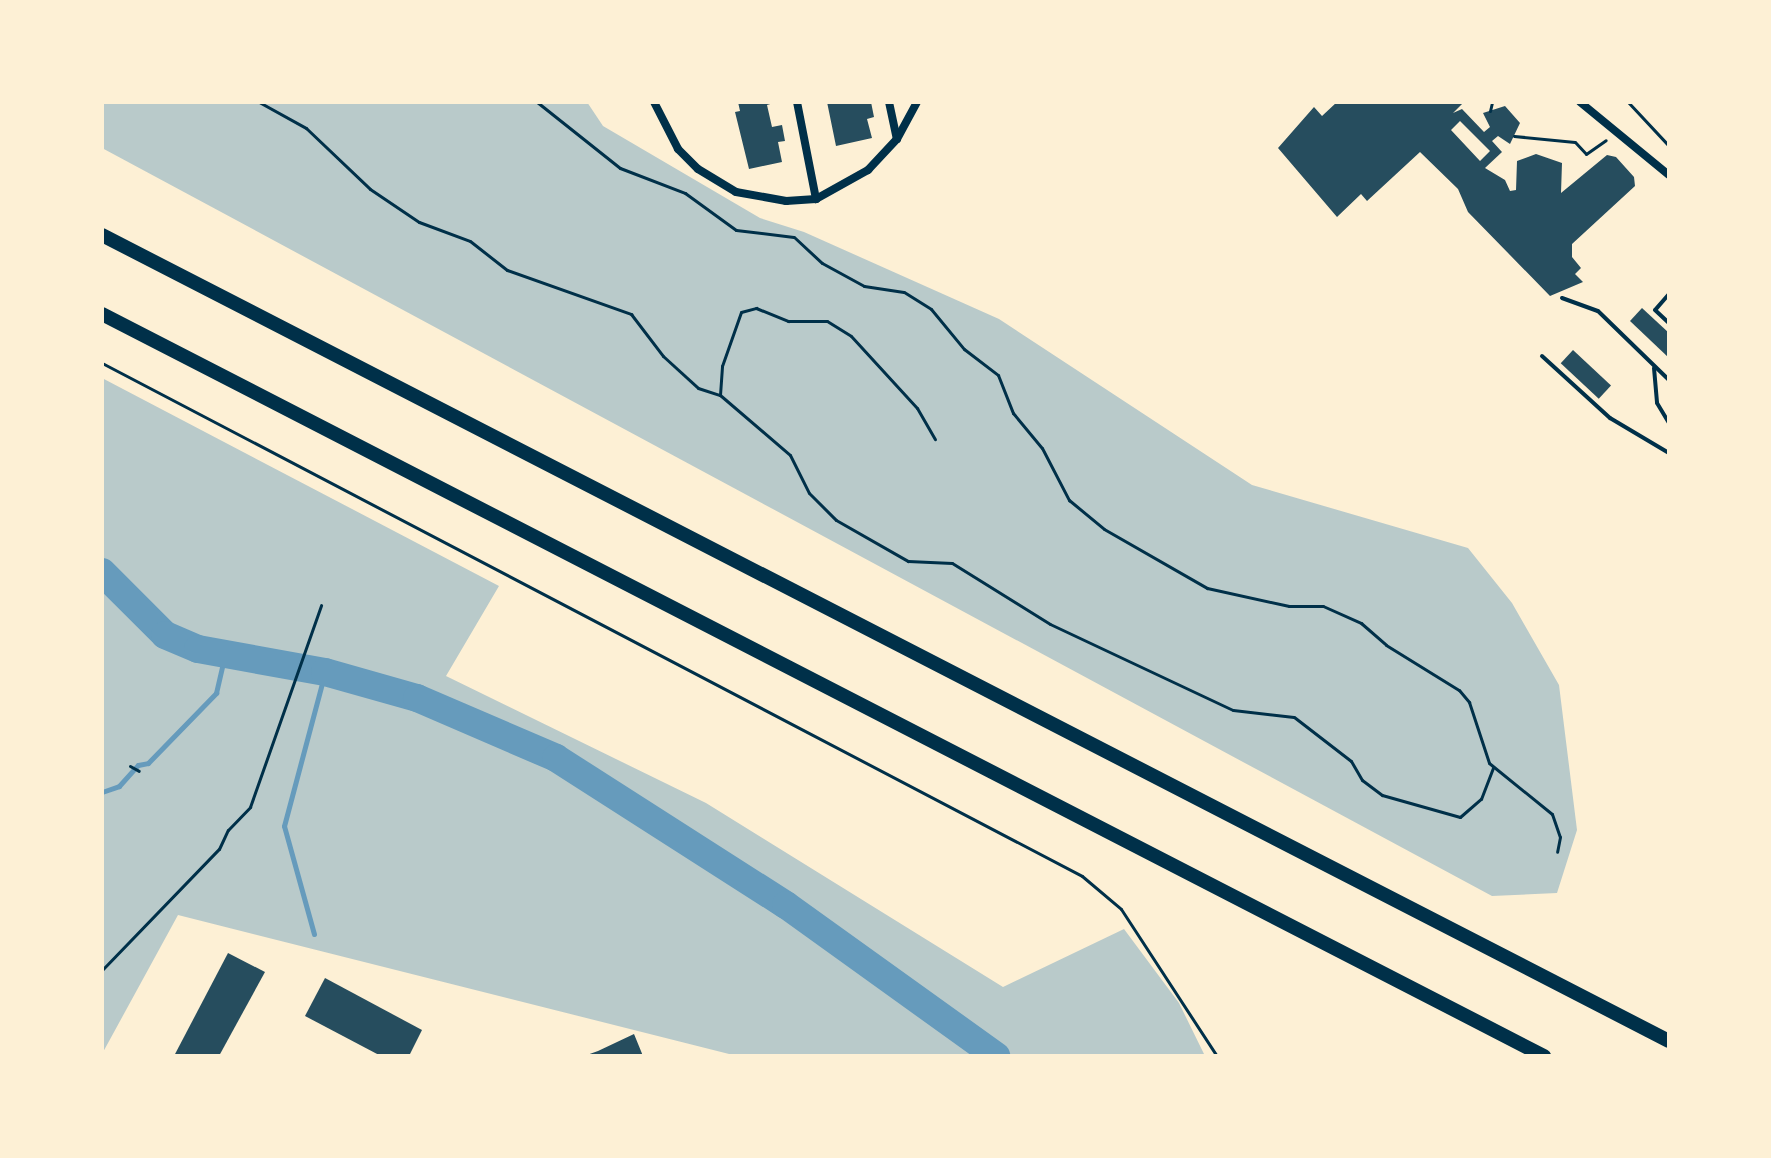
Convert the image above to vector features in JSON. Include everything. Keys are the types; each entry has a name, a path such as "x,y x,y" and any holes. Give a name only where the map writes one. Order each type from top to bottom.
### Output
{"highway":[{"path":"102,235 1669,1041"},
{"path":"102,314 1544,1056"}],"street":[{"path":"654,102 678,149 722,186 769,200 816,199 861,176 897,139 917,102"},
{"path":"797,102 816,199"},
{"path":"889,102 897,139"},
{"path":"1580,102 1669,175"}],"lane":[{"path":"1669,294 1655,310 1669,323"},
{"path":"1562,298 1598,311 1669,380"},
{"path":"1542,356 1610,418 1669,453"},
{"path":"1654,365 1657,403 1669,423"}],"path":[{"path":"259,102 306,128 370,189 419,222 470,241 507,270 631,314 663,356 703,392 720,395 795,460 809,493 836,520 908,561 938,560 968,570 985,587 1050,624 1233,710 1294,717 1343,754 1362,780 1382,795 1460,817 1481,799 1493,767"},
{"path":"537,102 620,168 685,193 736,230 794,237 822,263 864,286 904,292 931,309 964,349 998,375 1013,413 1042,448 1079,511 1207,588 1289,606 1323,606 1365,625 1386,645 1465,697 1493,767 1546,807 1560,837 1557,852"},
{"path":"1490,111 1492,102"},
{"path":"1628,102 1669,146"},
{"path":"1514,136 1531,142 1575,142 1586,154 1606,140"},
{"path":"720,395 729,340 741,312 756,308 788,321 827,321 851,336 917,408 935,439"},
{"path":"102,363 1082,876 1121,909 1217,1056"},
{"path":"102,970 219,849 228,830 250,807 321,605"},
{"path":"130,766 139,771"}],"shaded area":[{"path":"102,102 587,102 603,126 760,218 804,232 999,319 1252,485 1468,548 1512,603 1559,685 1577,830 1557,893 1492,896 102,148"},
{"path":"102,378 499,586 446,676 706,803 1003,987 1124,929 1179,1003 1205,1056 737,1056 178,915 102,1054"}],"building":[{"path":"738,102 777,102 767,105 772,127 782,125 785,141 778,142 782,162 749,169 735,112 740,111"},
{"path":"827,102 871,102 874,117 867,119 872,138 836,146"},
{"path":"1337,102 1464,102 1453,113 1462,109 1484,132 1490,127 1483,113 1505,106 1520,123 1510,144 1498,136 1492,141 1502,152 1485,168 1505,180 1510,191 1516,190 1517,161 1536,154 1562,163 1561,193 1607,155 1616,157 1634,177 1635,186 1572,244 1572,257 1581,268 1575,274 1583,282 1550,296 1468,212 1458,189 1420,152 1367,201 1361,194 1337,217 1278,148 1314,107 1322,116","holes":["1460,121 1490,151 1480,161 1451,130"]},
{"path":"1642,308 1669,333 1669,358 1630,321"},
{"path":"1573,350 1611,385 1599,399 1561,363"},
{"path":"228,953 265,972 219,1056 174,1056"},
{"path":"325,978 422,1030 409,1056 379,1055 305,1016"},
{"path":"634,1034 643,1056 584,1056 598,1051"}],"waterway":[{"path":"102,572 165,635 198,649 325,672 417,698 556,758 786,905 996,1056"},
{"path":"102,792 119,786 138,765 148,763 216,693 225,655"},
{"path":"314,934 284,826 325,672"}]}
